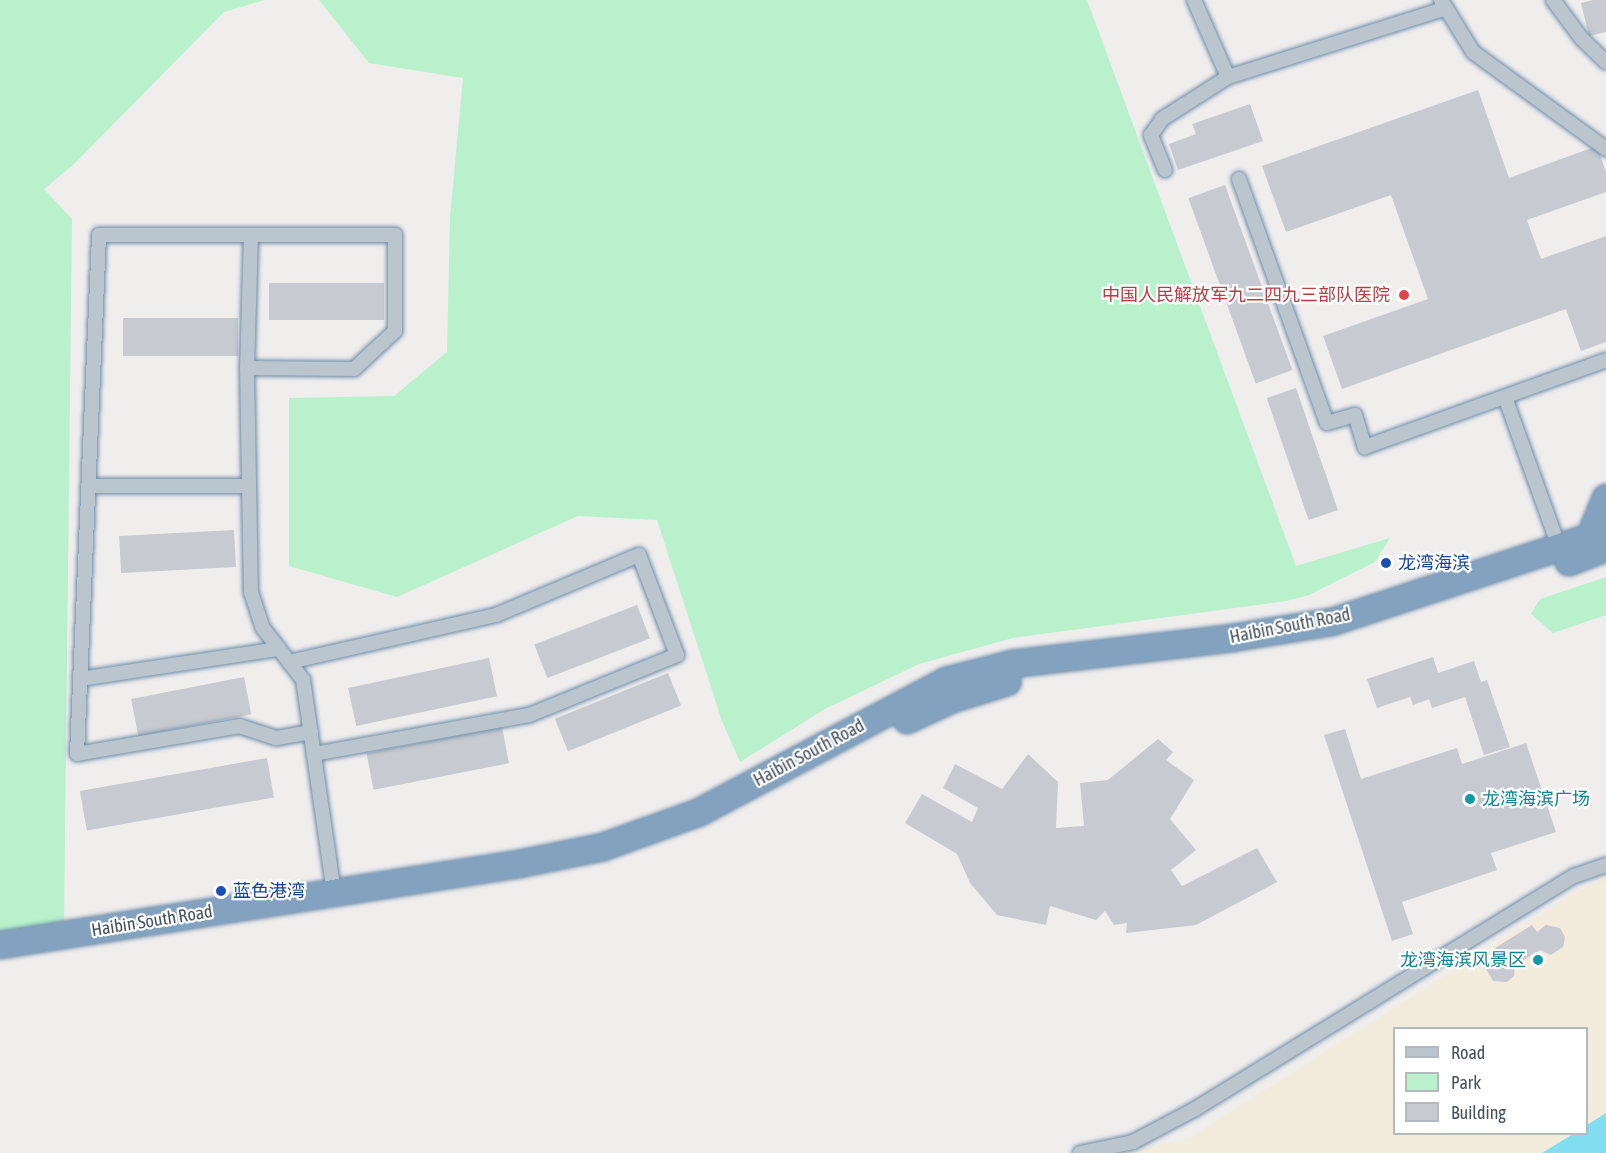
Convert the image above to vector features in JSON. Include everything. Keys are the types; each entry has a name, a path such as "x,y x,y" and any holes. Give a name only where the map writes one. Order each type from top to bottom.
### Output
{"highway":[{"path":"1601,543 1606,498"},
{"name":"Haibin South Road","path":"0,945 519,864 603,847 700,812 946,681 1012,664 1232,638 1332,622 1559,547 1601,543"},
{"name":"Haibin South Road","path":"0,963 511,882 610,860 709,826 887,729 952,699 1014,680 1154,661 1234,654 1335,639 1601,543"}],"street":[{"path":"1194,0 1228,77"},
{"path":"1553,0 1582,39 1606,62"},
{"path":"1165,170 1150,135 1162,118 1228,77 1443,4 1473,52 1606,150"},
{"path":"1239,179 1327,423 1355,415 1365,447 1606,360"},
{"path":"248,368 354,369 394,331 395,235 99,235 77,754 240,726 276,738 311,732"},
{"path":"250,235 248,368 250,592 263,628 303,680 334,893"},
{"path":"1505,397 1559,547"},
{"path":"88,486 248,486"},
{"path":"289,662 496,615 639,555 677,655 529,716 314,754"},
{"path":"80,679 279,649"},
{"path":"1080,1153 1132,1142 1195,1109 1574,876 1606,865"}],"green space":[{"path":"0,0 264,0 224,12 73,165 44,189 72,219 64,922 0,934"},
{"path":"319,0 1087,0 1296,566 1390,538 1375,562 1309,595 1286,601 1013,638 919,664 825,709 740,762 722,721 657,520 578,516 397,597 289,566 289,398 394,396 447,352 450,218 463,78 369,63"},
{"path":"1606,577 1606,615 1553,633 1531,614 1540,599"}],"sand":[{"name":"龙湾海滨风景区","path":"1606,879 1606,1113 1588,1124 1588,1027 1393,1027 1393,1135 1571,1135 1542,1153 1123,1153 1188,1139 1578,891"}],"water":[{"path":"1606,1113 1606,1153 1542,1153 1571,1135 1588,1135 1588,1124"}],"building":[{"path":"1606,0 1606,32 1589,36 1581,3"},
{"path":"1478,90 1509,178 1597,146 1606,172 1606,192 1527,220 1541,259 1606,236 1606,342 1581,351 1566,309 1342,389 1323,336 1428,299 1391,195 1286,232 1262,166"},
{"path":"1250,104 1263,141 1178,170 1169,144 1196,134 1192,124"},
{"path":"1225,185 1292,370 1256,383 1188,198"},
{"path":"269,283 384,283 384,320 269,320"},
{"path":"123,318 238,318 238,356 123,356"},
{"path":"1296,388 1338,510 1309,520 1267,398"},
{"path":"234,530 236,567 121,573 119,536"},
{"path":"637,605 650,639 547,678 534,644"},
{"path":"1433,657 1438,673 1474,661 1481,682 1487,680 1510,747 1484,755 1465,697 1432,708 1429,699 1413,705 1410,697 1377,708 1367,679"},
{"path":"489,658 497,696 356,726 348,688"},
{"path":"668,673 681,705 568,751 555,719"},
{"path":"244,677 251,714 138,736 131,699"},
{"path":"502,727 509,763 374,790 367,753"},
{"path":"1345,729 1361,779 1457,748 1462,764 1526,743 1556,832 1491,853 1497,870 1402,902 1413,934 1392,941 1324,735"},
{"path":"1158,739 1173,752 1166,760 1194,780 1170,819 1196,850 1171,870 1182,886 1257,848 1277,882 1196,925 1126,933 1127,923 1114,925 1105,911 1096,920 1050,906 1046,925 997,915 970,883 957,854 905,823 922,794 972,822 978,808 943,788 955,764 1002,789 1028,754 1058,782 1056,828 1084,826 1080,783 1108,780"},
{"path":"267,758 274,797 87,830 80,791"},
{"path":"1532,925 1537,932 1546,925 1560,928 1565,937 1563,947 1551,955 1540,950 1515,965 1514,976 1507,982 1493,981 1486,969 1489,960 1499,954 1495,948"}],"place":[{"name":"中国人民解放军九二四九三部队医院","path":"1404,295"},
{"name":"龙湾海滨","path":"1386,563"},
{"name":"龙湾海滨广场","path":"1470,799"},
{"name":"蓝色港湾","path":"221,891"},
{"name":"龙湾海滨风景区","path":"1538,960"}]}
